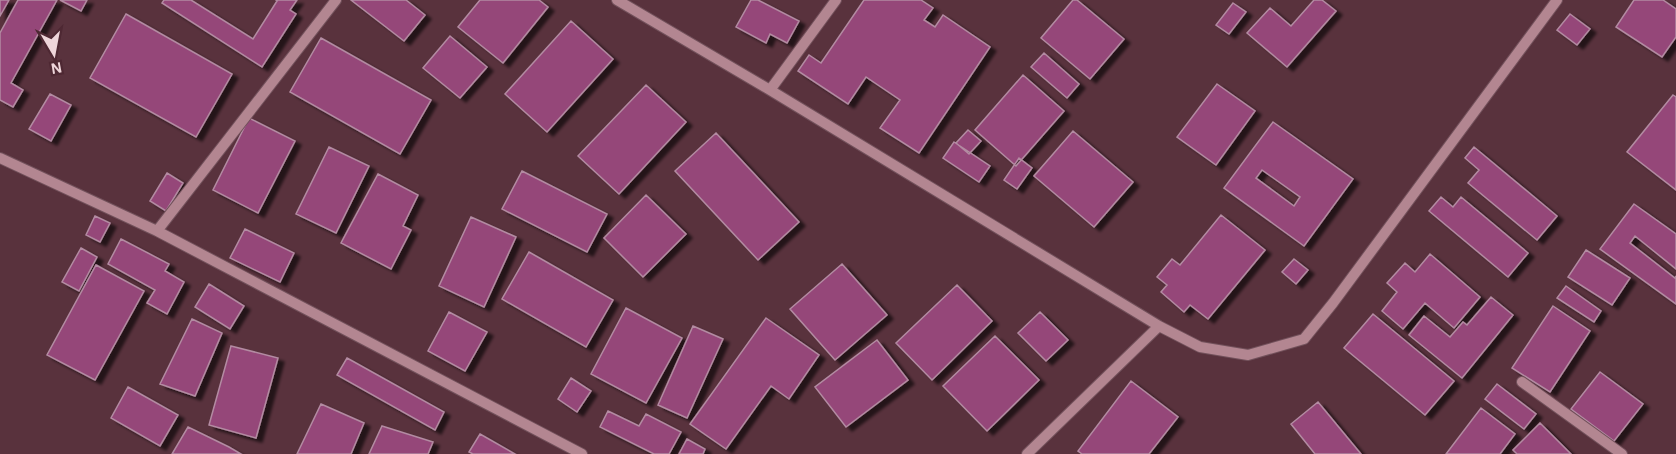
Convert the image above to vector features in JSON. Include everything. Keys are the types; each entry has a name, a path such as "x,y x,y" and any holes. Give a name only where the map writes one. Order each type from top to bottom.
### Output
{"street":[{"path":"157,231 336,0"},
{"path":"617,0 1159,326 1200,347 1248,355 1304,339 1557,0"},
{"path":"770,90 836,0"},
{"path":"0,159 157,231 582,454"},
{"path":"1027,454 1159,326"},
{"path":"1522,382 1622,454"}],"building":[{"path":"0,0 9,0 0,16"},
{"path":"18,0 57,0 11,83 23,90 13,107 0,100 0,33"},
{"path":"60,0 87,0 81,11"},
{"path":"164,0 191,0 253,39 276,0 297,0 290,10 296,14 262,67 162,3"},
{"path":"351,0 406,0 425,15 404,41"},
{"path":"480,0 539,0 548,7 503,63 458,27"},
{"path":"751,0 758,0 799,21 787,43 770,34 766,43 736,27"},
{"path":"864,0 921,0 933,8 924,20 935,27 943,15 990,47 919,153 880,128 900,100 866,77 848,104 798,71 809,55 821,63"},
{"path":"1073,0 1077,0 1124,39 1090,79 1041,38"},
{"path":"1314,0 1322,0 1336,11 1287,67 1247,33 1270,8 1291,26"},
{"path":"1634,0 1663,0 1676,9 1676,37 1662,57 1616,27"},
{"path":"1233,3 1246,12 1229,34 1216,25"},
{"path":"126,14 232,74 196,137 90,78"},
{"path":"1570,14 1590,29 1577,45 1557,30"},
{"path":"571,21 613,59 547,132 505,94"},
{"path":"450,36 487,67 460,98 423,68"},
{"path":"321,38 431,100 400,154 290,92"},
{"path":"1044,53 1079,84 1067,98 1031,67"},
{"path":"1023,75 1064,111 1016,166 975,130"},
{"path":"1217,84 1255,111 1216,165 1177,137"},
{"path":"646,85 686,122 619,194 578,156"},
{"path":"50,94 71,105 51,141 29,129"},
{"path":"1673,95 1676,97 1676,190 1627,152"},
{"path":"249,118 295,141 258,213 213,190"},
{"path":"1273,122 1353,179 1304,246 1224,188","holes":["1262,170 1300,197 1294,206 1256,178"]},
{"path":"968,130 981,141 969,154 956,143"},
{"path":"1073,131 1133,182 1094,227 1034,176"},
{"path":"716,133 799,222 758,260 675,171"},
{"path":"954,142 990,166 979,182 943,158"},
{"path":"329,147 369,166 336,233 296,214"},
{"path":"1474,147 1557,216 1537,240 1468,183 1479,170 1465,158"},
{"path":"1019,158 1032,168 1017,189 1004,180"},
{"path":"522,171 607,214 587,252 502,209"},
{"path":"167,173 183,183 166,211 150,201"},
{"path":"378,174 418,195 403,226 411,230 391,269 341,243"},
{"path":"646,195 686,234 643,277 604,238"},
{"path":"1441,197 1453,207 1461,197 1528,253 1508,277 1429,211"},
{"path":"1634,204 1676,234 1676,269 1635,236 1630,243 1675,278 1676,276 1676,304 1600,249"},
{"path":"1221,215 1265,250 1208,319 1190,305 1184,312 1161,292 1167,285 1157,277 1172,259 1180,265"},
{"path":"95,216 110,223 100,242 86,235"},
{"path":"471,217 516,237 484,307 439,286"},
{"path":"245,229 294,253 280,282 230,258"},
{"path":"121,239 169,264 165,271 184,282 167,314 147,303 155,290 108,264"},
{"path":"81,248 97,257 79,291 62,282"},
{"path":"1586,250 1630,278 1612,305 1568,277"},
{"path":"529,252 613,300 586,347 502,299"},
{"path":"1430,254 1480,297 1454,328 1425,303 1403,329 1382,311 1397,292 1387,283 1405,263 1415,272"},
{"path":"1294,259 1308,270 1296,284 1282,272"},
{"path":"842,264 887,315 835,360 790,309"},
{"path":"96,265 144,291 95,380 47,355"},
{"path":"209,284 244,306 230,329 195,307"},
{"path":"957,285 992,321 932,380 896,343"},
{"path":"1566,286 1601,311 1594,322 1557,298"},
{"path":"1491,297 1513,315 1462,378 1409,335 1424,316 1450,337 1463,322 1467,325"},
{"path":"1553,306 1590,331 1550,392 1512,368"},
{"path":"626,308 682,338 646,403 591,374"},
{"path":"449,312 487,332 465,371 428,351"},
{"path":"1040,312 1068,340 1046,361 1018,333"},
{"path":"1373,314 1454,381 1425,415 1344,348"},
{"path":"766,318 819,355 789,399 771,386 726,449 690,424"},
{"path":"192,319 222,333 195,396 160,384"},
{"path":"693,326 723,339 687,418 658,405"},
{"path":"995,336 1039,380 987,431 943,386"},
{"path":"877,340 908,380 846,427 815,387"},
{"path":"231,346 278,358 256,438 209,425"},
{"path":"347,358 444,412 435,430 337,375"},
{"path":"1600,372 1643,404 1614,441 1571,409"},
{"path":"571,378 591,391 577,412 558,399"},
{"path":"1131,381 1178,417 1149,454 1082,454 1078,451"},
{"path":"1497,384 1536,414 1524,429 1485,399"},
{"path":"128,387 178,415 160,446 111,418"},
{"path":"1318,402 1361,454 1315,454 1291,424"},
{"path":"321,404 364,423 351,454 297,454"},
{"path":"1481,408 1515,434 1500,454 1446,454"},
{"path":"608,411 639,426 646,414 681,432 669,454 654,454 600,427"},
{"path":"1540,423 1571,454 1517,454 1513,450"},
{"path":"382,426 433,442 428,454 369,454"},
{"path":"188,427 229,447 241,454 172,454"},
{"path":"480,434 515,454 473,454 469,452"},
{"path":"687,439 705,449 703,454 679,454"}]}
